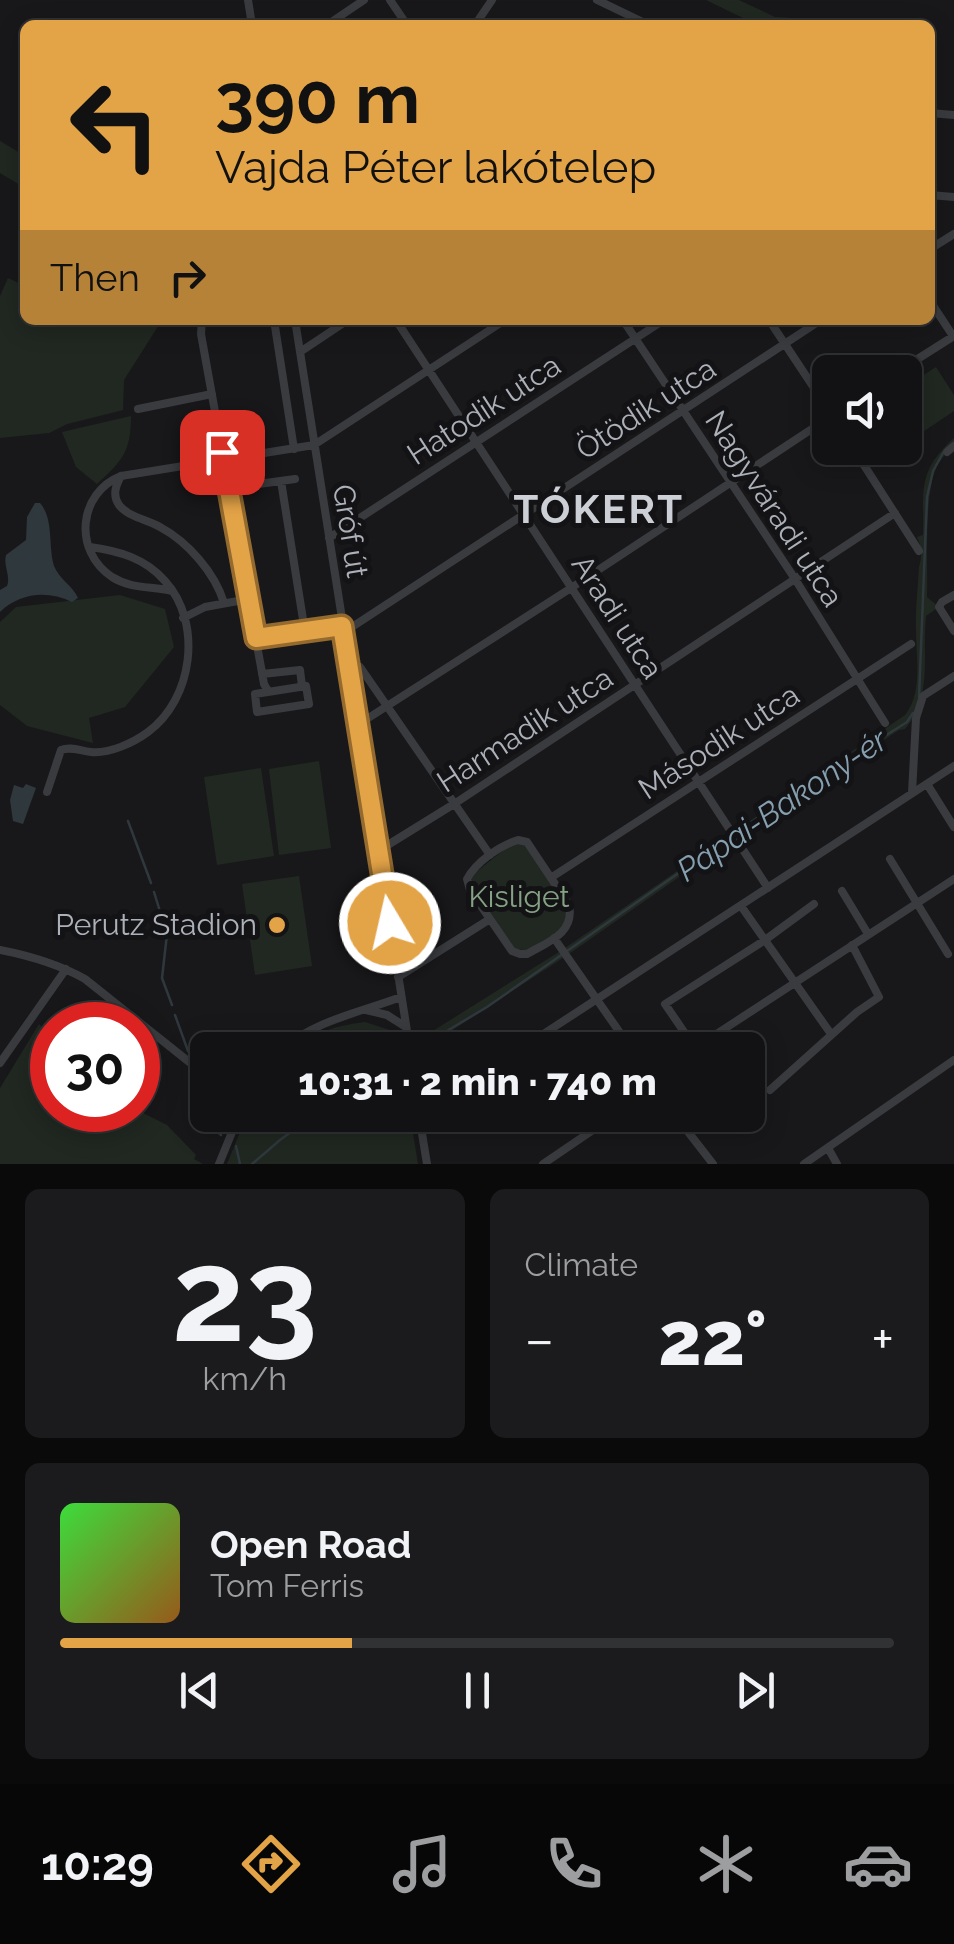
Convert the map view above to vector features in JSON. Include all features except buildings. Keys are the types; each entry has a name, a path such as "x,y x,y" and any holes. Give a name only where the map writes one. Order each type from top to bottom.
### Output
{"street":[{"path":"334,20 364,0"},
{"path":"598,0 639,20"},
{"path":"618,20 622,12"},
{"path":"922,357 954,336 935,308"},
{"path":"202,325 262,674 268,690"},
{"path":"275,325 294,449"},
{"name":"Gróf út","path":"296,325 407,1032"},
{"path":"300,352 340,325"},
{"name":"Aradi utca","path":"399,325 768,888"},
{"path":"172,591 137,587 103,570 90,547 86,522 92,498 109,480 314,445 498,325"},
{"name":"Nagyváradi utca","path":"627,325 885,723"},
{"name":"Hatodik utca","path":"329,538 656,325"},
{"path":"772,325 812,386"},
{"name":"Ötödik utca","path":"256,638 352,627 814,325"},
{"path":"138,409 212,394"},
{"path":"359,724 812,426"},
{"path":"864,465 919,551"},
{"path":"121,476 115,490 119,506 176,536 206,568 224,604"},
{"path":"229,488 295,479"},
{"path":"281,481 305,632"},
{"name":"Harmadik utca","path":"378,851 896,513"},
{"path":"47,792 61,750 67,747 97,753 132,742 158,723 184,680 187,666 183,618 165,581 134,558 90,547"},
{"path":"954,595 939,607 954,631"},
{"path":"183,618 196,610 249,600"},
{"name":"Második utca","path":"552,877 911,644"},
{"path":"360,667 490,856"},
{"path":"262,674 300,670 302,686"},
{"path":"912,793 916,718 923,696 954,676"},
{"path":"306,686 309,704 257,712 255,694 268,690 306,686"},
{"path":"547,1032 954,766"},
{"path":"927,784 954,827"},
{"path":"518,840 527,842 552,877 569,906 572,917 568,926 528,954 512,951 470,890 472,870 518,840"},
{"path":"890,859 948,954"},
{"path":"719,1032 954,878"},
{"path":"842,891 868,934"},
{"path":"683,1032 665,1004 814,904"},
{"path":"741,906 831,1034"},
{"path":"398,978 490,918"},
{"path":"554,938 619,1032"},
{"path":"770,1090 878,997 852,944"},
{"path":"0,950 37,958 86,979 190,1063"},
{"path":"0,1062 66,968"},
{"path":"304,1032 401,996"},
{"path":"366,1010 387,1015 406,1027"},
{"path":"804,1164 954,1060"},
{"path":"219,1164 231,1132"},
{"path":"422,1132 427,1164"},
{"path":"542,1164 590,1132"},
{"path":"688,1132 713,1164"},
{"path":"828,1148 837,1164"}],"green space":[{"path":"706,0 739,0 775,17 825,20 756,20 745,19"},
{"path":"0,141 20,153 20,185 0,173"},
{"path":"8,278 20,284 20,325 159,325 124,380 123,410 67,424 49,433 0,438 0,296"},
{"path":"936,367 954,395 954,411 922,433 922,376"},
{"path":"131,416 123,455 97,484 76,467 62,432"},
{"path":"954,438 954,446 935,471 928,515 927,597 939,607 926,616 923,690 914,717 905,729 735,838 450,1032 431,1032 562,950 905,715 916,686 921,556 917,537 923,535 923,493 928,471"},
{"path":"120,595 165,609 174,647 125,707 89,718 93,743 27,726 0,705 0,622 16,607"},
{"path":"319,761 331,848 279,855 269,769"},
{"path":"261,768 274,856 217,865 204,777"},
{"name":"Kisliget","path":"511,844 526,845 566,907 560,928 527,951 514,948 471,880"},
{"name":"Perutz Stadion","path":"299,876 312,966 255,975 242,884"},
{"path":"365,1022 396,1032 323,1032"},
{"path":"30,1039 30,1132 160,1132 160,1122 203,1164 0,1164 0,1088"},
{"path":"240,1132 413,1132 418,1164 227,1164"}],"shaded area":[{"path":"35,503 40,503 47,517 54,566 78,598 72,602 34,595 0,612 0,590 8,582 6,555 26,540 27,517"},
{"path":"26,784 36,788 23,824 13,821 10,800 14,785 23,788"}],"waterway":[{"name":"Pápai-Bakony-ér","path":"919,697 927,497 933,471 943,453"},
{"name":"Pápai-Bakony-ér","path":"445,1032 487,1007 776,805 907,722 913,713"},
{"path":"128,821 151,883"},
{"path":"154,892 167,934 162,978 172,1005"},
{"path":"175,1015 188,1051"},
{"path":"218,1132 221,1135"},
{"name":"Pápai-Bakony-ér","path":"252,1164 291,1132"},
{"path":"236,1146 240,1164"}],"place":[{"name":"Perutz Stadion","path":"277,925"}],"district":[{"name":"TÓKERT","path":"599,509"}],"route":[{"path":"222,452 256,638 342,626 390,923"}]}
